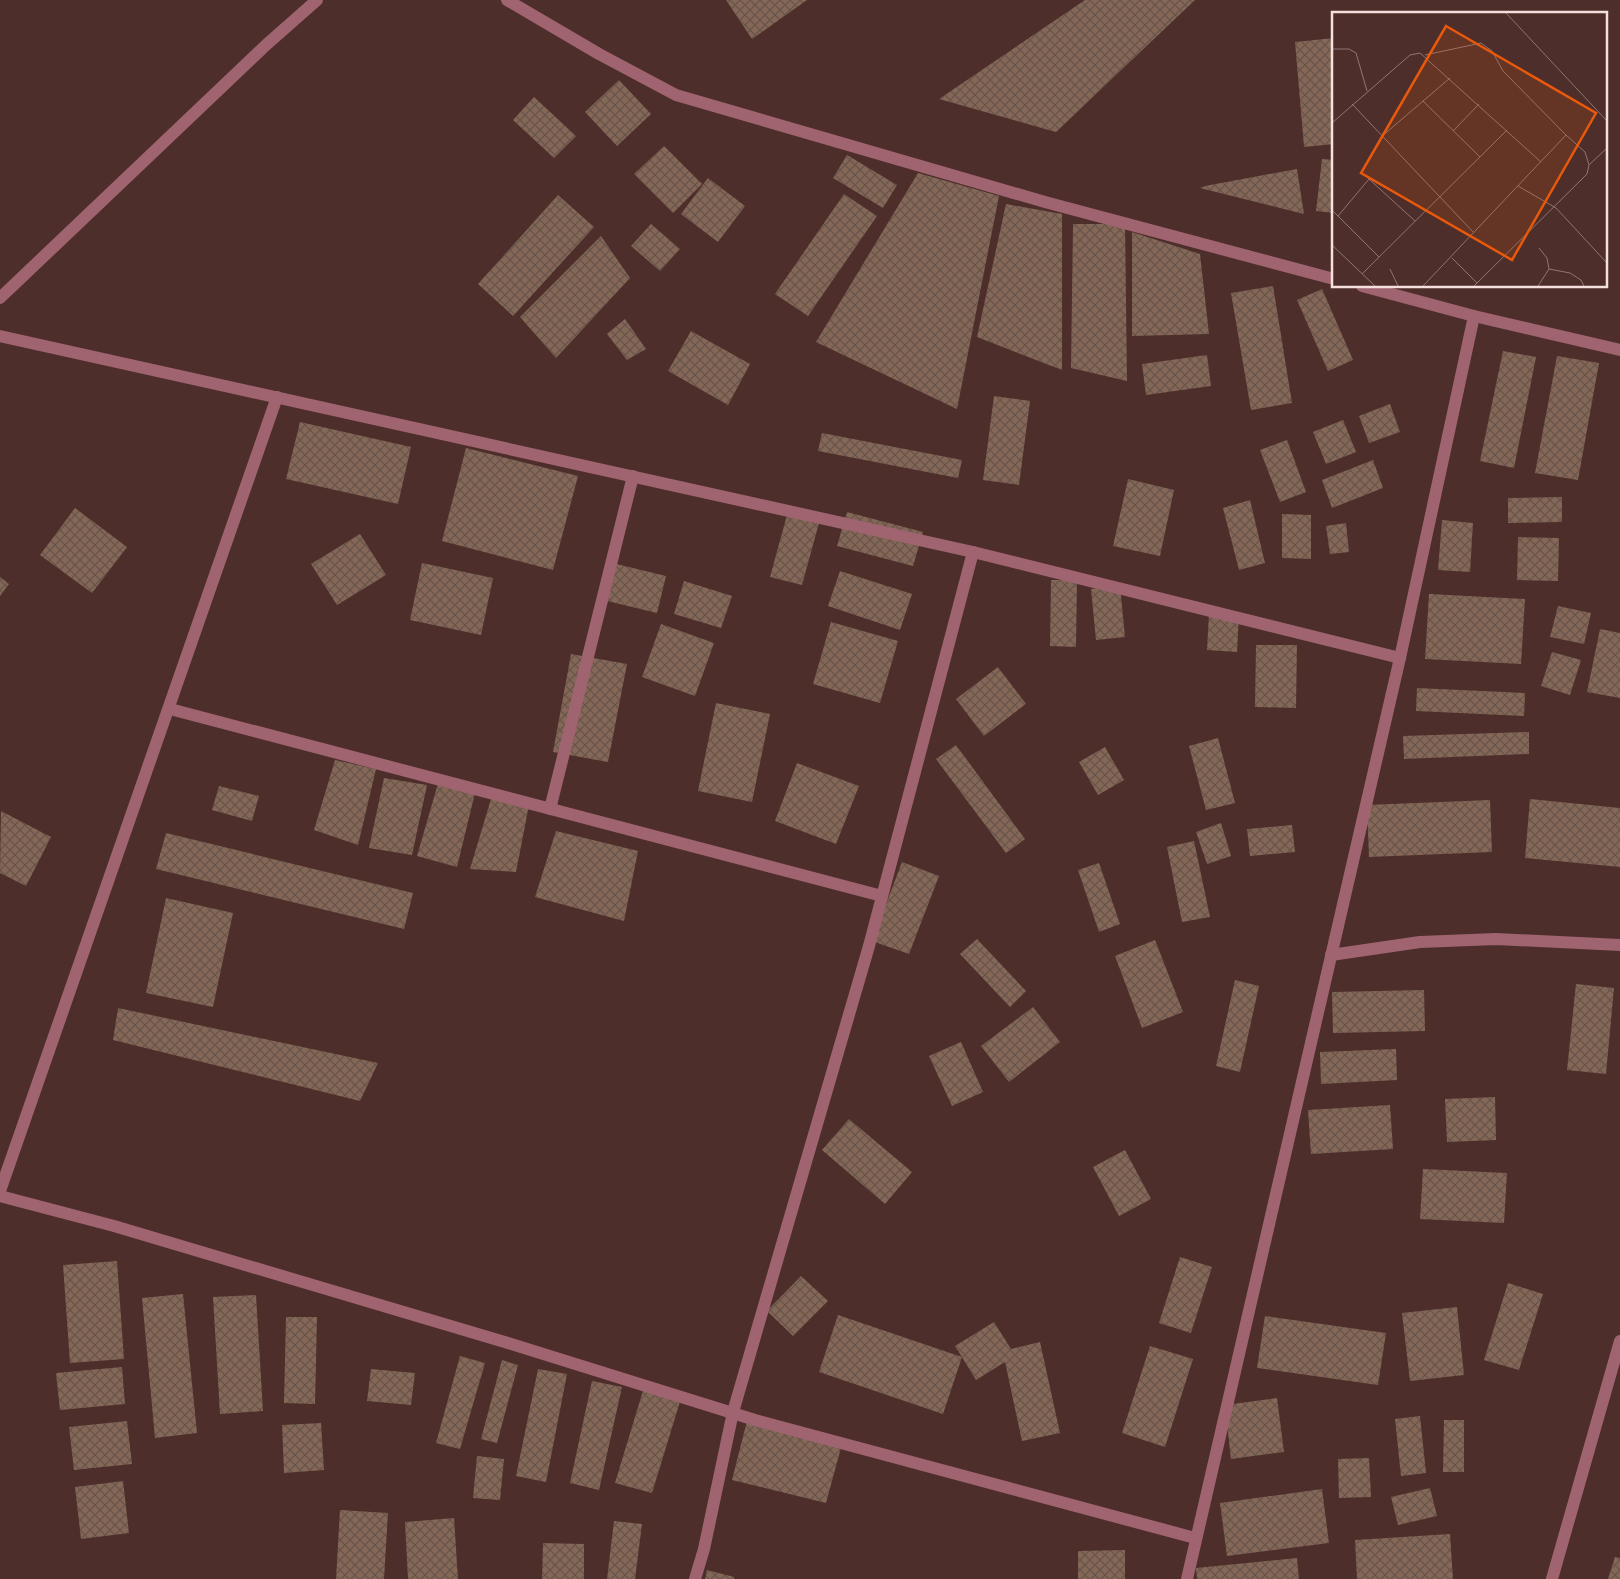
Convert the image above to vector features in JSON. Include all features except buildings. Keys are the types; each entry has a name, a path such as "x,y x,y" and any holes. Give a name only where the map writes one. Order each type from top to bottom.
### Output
{"street":[{"path":"0,298 317,0"},
{"path":"507,0 599,54 676,95 1045,202 1332,278"},
{"path":"1369,288 1474,316 1620,350"},
{"path":"1187,1579 1400,658 1474,316"},
{"path":"0,336 973,552 1400,658"},
{"path":"0,1191 170,709 277,397"},
{"path":"550,809 633,476"},
{"path":"695,1579 704,1549 733,1412 882,896 973,552"},
{"path":"170,709 882,896"},
{"path":"1331,955 1420,942 1496,939 1620,945"},
{"path":"0,1196 123,1229 733,1412 1195,1538"},
{"path":"1552,1579 1620,1341"}]}
